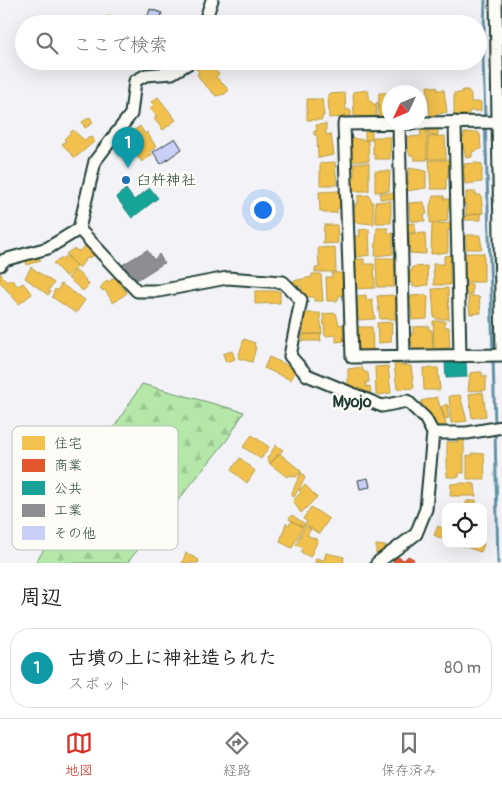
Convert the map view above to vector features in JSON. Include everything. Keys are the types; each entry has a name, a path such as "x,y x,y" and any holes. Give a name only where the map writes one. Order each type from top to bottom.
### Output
{"street":[{"path":"207,15 212,0"},
{"path":"382,124 344,124 352,357 498,354 491,122 496,0"},
{"path":"1,260 48,248 79,229 95,161 131,114 135,81 146,75 172,73 177,70"},
{"path":"455,122 460,356"},
{"path":"427,123 491,122"},
{"path":"399,130 404,356"},
{"path":"79,229 136,291 159,291 227,278 283,282 301,300 290,356 307,375 382,406 406,401 424,418 433,434 426,509 416,534 377,563"},
{"path":"433,434 467,433 497,428"}],"green space":[{"path":"142,384 244,412 227,440 178,500 178,426 115,426"},
{"path":"44,550 138,550 127,563 35,563"}],"building: 住宅":[{"path":"197,70 214,70 219,74 216,77 229,90 225,94 216,96 201,81 197,74 199,72"},
{"path":"427,86 437,87 437,90 444,90 447,112 430,116"},
{"path":"368,90 370,101 375,105 377,102 376,117 354,116 353,92"},
{"path":"462,90 468,90 471,94 471,102 481,102 481,111 469,111 469,115 454,115 454,93 462,93"},
{"path":"345,93 346,110 351,110 351,118 345,118 344,114 344,117 329,118 328,94"},
{"path":"379,93 382,93 382,116 378,116"},
{"path":"158,97 176,120 163,130 154,119 157,117 150,108 154,105 151,102"},
{"path":"307,99 322,99 324,116 322,116 322,120 307,120"},
{"path":"90,117 93,123 85,128 82,122"},
{"path":"326,124 326,135 331,134 334,155 318,158 317,135 314,135 314,131 317,131 316,125"},
{"path":"140,126 145,134 147,132 156,147 150,151 152,155 142,162 119,134 126,129 129,134"},
{"path":"438,128 438,135 429,136 428,129"},
{"path":"365,129 372,129 372,140 365,140"},
{"path":"73,130 84,140 91,137 95,141 75,158 62,144 66,141 64,139"},
{"path":"420,130 427,130 427,160 414,160 413,155 410,155 408,150 408,137 421,136"},
{"path":"478,132 480,134 481,149 472,152 472,157 466,158 461,138 464,137 464,133"},
{"path":"445,136 446,159 428,159 428,137"},
{"path":"373,137 391,137 390,159 375,159 375,155 373,155"},
{"path":"352,138 368,141 369,161 350,161"},
{"path":"429,160 450,160 451,170 448,170 446,189 431,189"},
{"path":"335,162 337,185 320,185 320,163"},
{"path":"354,163 369,163 369,191 353,191 351,177 354,177"},
{"path":"464,164 482,164 482,182 465,184 464,173 461,173 461,168 465,168"},
{"path":"409,168 426,171 426,188 406,191 406,184 409,183 406,175 409,175"},
{"path":"375,171 390,171 389,191 375,192"},
{"path":"339,191 340,208 337,208 337,213 323,213 323,211 320,211 319,192"},
{"path":"466,192 476,192 476,195 481,195 483,213 466,215 466,204 463,204 463,199 466,199"},
{"path":"380,193 397,193 397,199 380,199"},
{"path":"369,195 373,204 374,224 352,222 351,208 355,208 355,204 358,204 358,196"},
{"path":"433,196 444,196 444,199 449,199 447,221 430,223 430,206"},
{"path":"391,201 391,223 376,223 375,202"},
{"path":"424,202 427,214 424,214 425,221 410,221 409,203"},
{"path":"481,213 481,220 465,220 465,216"},
{"path":"415,223 415,233 407,233 407,224"},
{"path":"451,223 451,230 448,230 448,252 431,254 432,224"},
{"path":"324,225 337,225 338,243 323,244"},
{"path":"377,228 388,228 388,233 393,233 393,254 375,256"},
{"path":"369,229 370,255 356,257 352,240 354,240 354,236 360,236 359,230"},
{"path":"425,233 426,254 410,253 409,234"},
{"path":"466,235 480,235 482,249 466,249"},
{"path":"87,245 95,255 86,259 79,268 66,254 73,249 79,251"},
{"path":"335,247 336,272 315,272 315,268 319,268 318,248"},
{"path":"484,253 484,282 464,282 463,254"},
{"path":"35,255 41,260 27,265 25,258"},
{"path":"453,255 454,261 450,261 450,285 434,285 433,264 444,264 444,256"},
{"path":"67,256 77,267 66,277 53,263"},
{"path":"376,258 398,258 398,265 394,265 396,276 394,276 394,287 377,287"},
{"path":"353,259 364,259 364,264 374,264 375,288 354,289"},
{"path":"427,266 428,285 413,287 413,283 408,283 409,271 412,271 412,267"},
{"path":"31,267 54,283 48,291 51,292 48,295 25,278"},
{"path":"75,270 89,285 83,291 68,278"},
{"path":"0,273 7,282 11,279 18,286 23,283 32,294 19,304 0,282"},
{"path":"332,273 344,273 344,295 340,295 337,301 327,301 326,277 332,277"},
{"path":"312,274 321,274 323,301 314,301 314,297 306,297 306,294 302,294 301,286 295,287 293,281 312,277"},
{"path":"116,278 127,293 113,303 105,290 103,291 100,288 107,280 109,282"},
{"path":"61,284 85,300 76,313 52,297 55,289 57,291"},
{"path":"464,284 472,284 472,294 464,294"},
{"path":"448,288 449,319 437,319 434,317 432,289"},
{"path":"255,291 280,291 280,303 255,304"},
{"path":"366,295 366,300 372,299 375,319 357,320 355,304 357,304 357,296"},
{"path":"392,295 396,297 397,312 394,312 395,316 400,315 400,319 380,319 377,296"},
{"path":"426,295 428,297 427,319 412,320 411,306 408,306 411,296"},
{"path":"468,295 479,297 481,313 470,314"},
{"path":"305,313 320,313 322,334 303,334"},
{"path":"336,313 339,325 343,324 344,341 336,342 336,335 325,336 323,314"},
{"path":"433,321 445,321 445,327 449,327 450,348 434,349"},
{"path":"392,322 391,342 378,343 377,323"},
{"path":"429,326 429,330 432,330 433,350 413,351 410,334 413,334 413,327"},
{"path":"357,327 372,327 373,350 358,351"},
{"path":"320,334 321,341 302,341 302,335"},
{"path":"244,339 255,343 254,346 256,347 252,362 238,358"},
{"path":"232,351 235,359 226,362 223,354"},
{"path":"269,357 296,369 291,380 264,368"},
{"path":"394,364 411,366 414,388 397,389"},
{"path":"388,366 391,393 376,394 375,367"},
{"path":"362,367 363,371 368,373 369,382 366,382 366,387 370,386 371,394 359,395 359,389 348,390 348,369"},
{"path":"423,368 438,368 440,390 424,390"},
{"path":"482,372 482,376 486,376 486,390 468,391 470,373"},
{"path":"483,392 486,416 472,418 469,394"},
{"path":"460,395 467,421 451,423 449,396"},
{"path":"437,397 446,424 436,430 427,411 424,412 421,401"},
{"path":"447,404 449,418 445,419 441,407"},
{"path":"252,435 269,447 261,459 243,447"},
{"path":"458,436 464,436 464,473 459,473 459,477 447,477 447,442 458,442"},
{"path":"276,445 283,450 270,464 267,458"},
{"path":"279,453 301,471 296,477 289,475 287,477 270,464"},
{"path":"472,453 484,454 485,479 467,479 467,455 472,456"},
{"path":"240,458 255,471 247,483 231,470"},
{"path":"301,472 305,478 294,497 291,495"},
{"path":"451,484 475,484 476,496 450,496"},
{"path":"305,485 317,497 301,513 293,501 301,492 299,490"},
{"path":"476,500 476,503 466,503 467,501"},
{"path":"311,507 329,519 319,534 305,524 307,521 303,519"},
{"path":"292,515 305,524 303,527 289,519"},
{"path":"292,521 303,527 292,548 280,542 286,523 289,525"},
{"path":"305,526 311,529 307,535 318,540 310,557 301,552 303,548 296,545"},
{"path":"438,526 442,528 442,539 434,535"},
{"path":"376,545 387,546 387,550 383,551 383,554 376,554"},
{"path":"469,548 482,548 481,552"},
{"path":"186,553 199,560 198,563 182,563"},
{"path":"326,553 344,557 343,563 315,563 316,558 324,560"}],"building: 商業":[{"path":"396,556 404,560 408,556 414,559 412,563 393,563"}],"building: 公共":[{"path":"150,188 158,198 132,218 116,197 126,189 134,200"},
{"path":"457,360 457,363 466,362 467,377 446,378 445,363"}],"building: 工業":[{"path":"147,250 154,260 159,254 164,263 132,283 117,268"}],"building: その他":[{"path":"150,9 162,13 161,15 148,15"},
{"path":"175,138 182,149 161,164 153,152"},
{"path":"368,478 370,487 360,489 358,480"}],"waterway":[{"path":"484,15 485,0"},
{"path":"483,70 493,352"},
{"path":"493,359 495,425"},
{"path":"495,431 498,563"}],"place":[{"name":"古墳の上に神社造られた","path":"128,168"},
{"name":"臼杵神社","path":"126,180"}],"district":[{"name":"Myojo","path":"352,401"}]}
